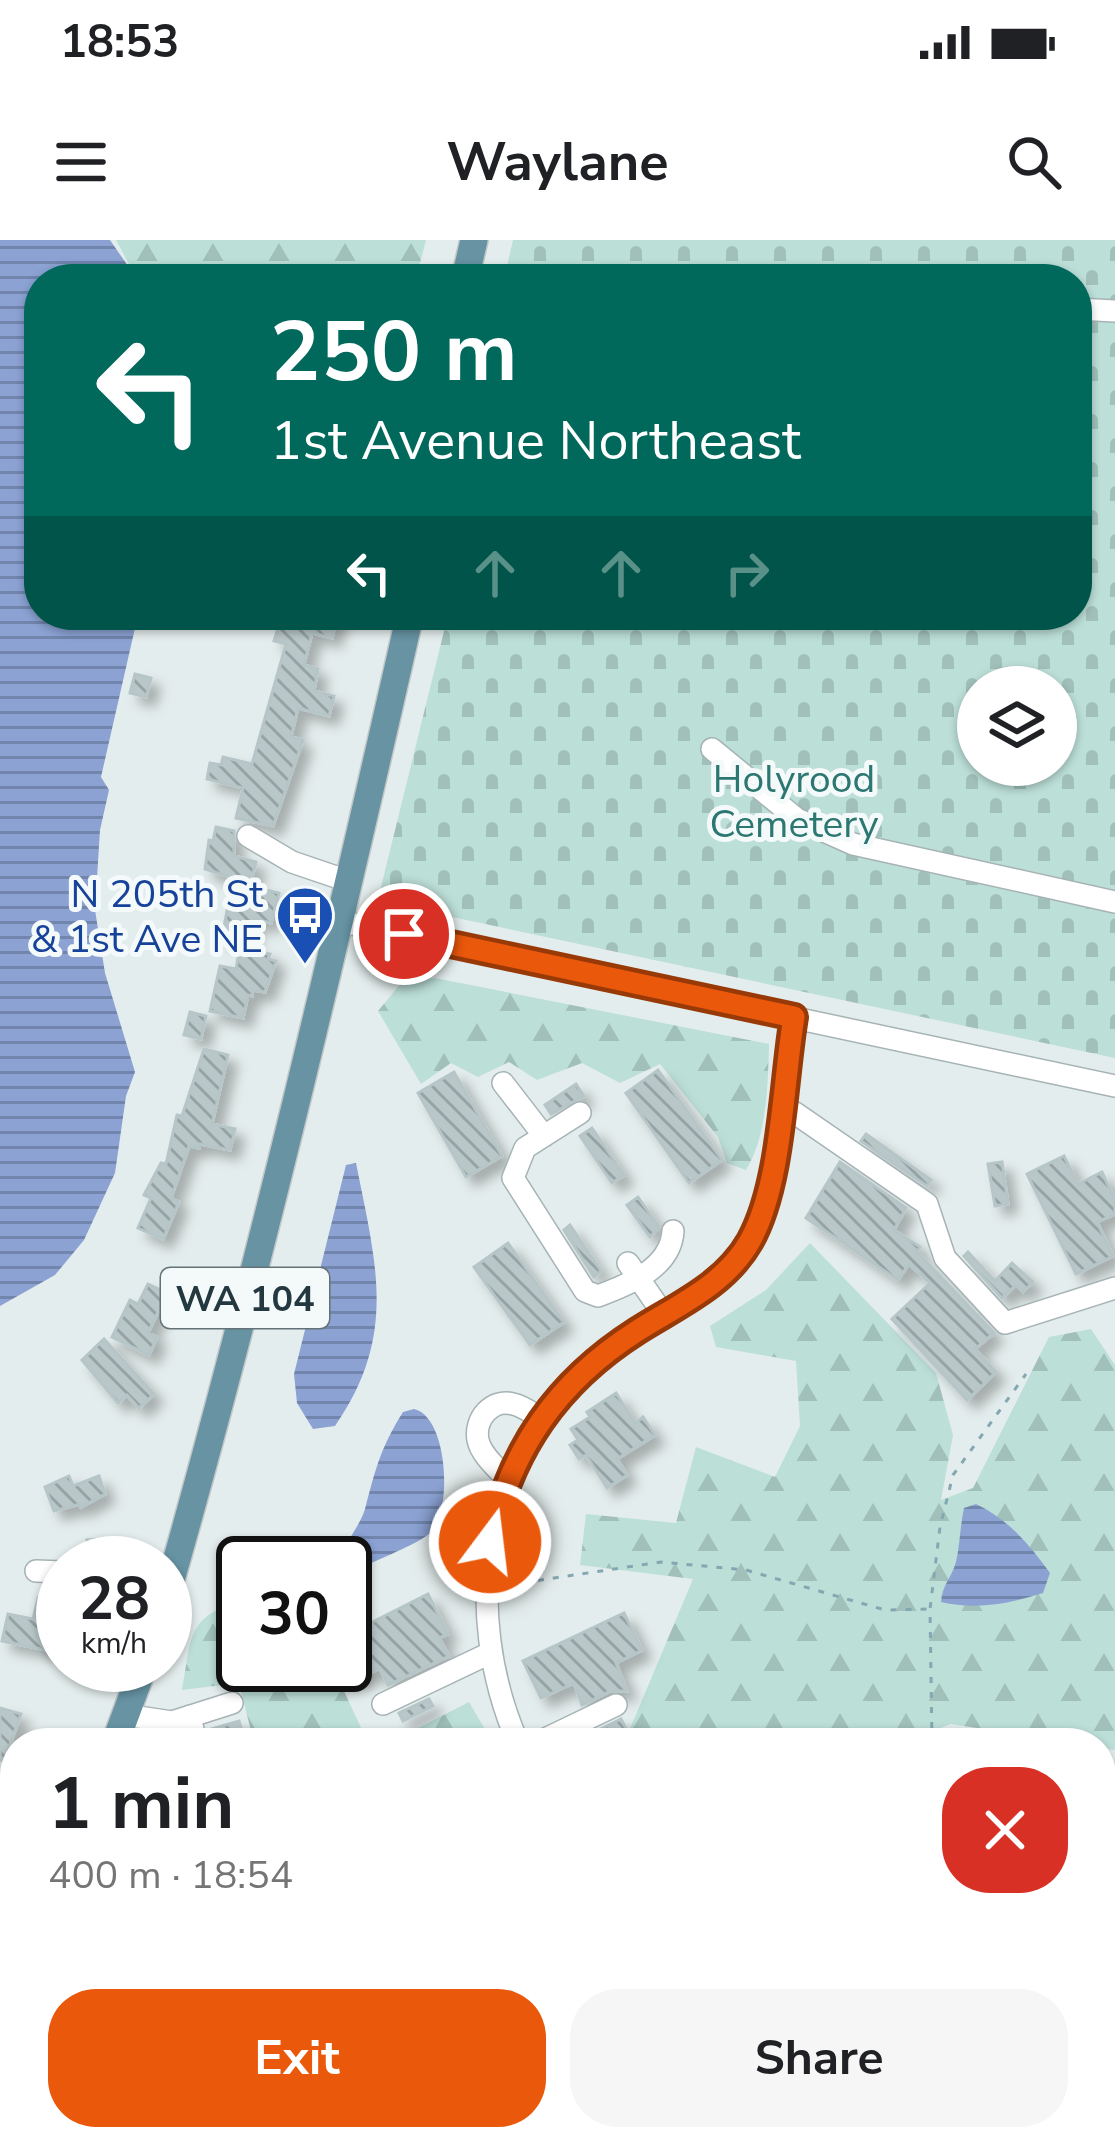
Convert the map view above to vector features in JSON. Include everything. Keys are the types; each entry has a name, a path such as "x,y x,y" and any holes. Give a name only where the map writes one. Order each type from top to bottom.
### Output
{"main road":[{"name":"WA 104","path":"182,1536 407,630"},
{"path":"120,1728 133,1692"}],"street":[{"path":"712,749 797,819 853,844 1115,902"},
{"path":"248,836 292,862 348,881"},
{"path":"338,920 1115,1087"},
{"path":"511,1728 498,1698 490,1653 486,1580 490,1542 508,1480 540,1418 581,1372 710,1286 736,1262 751,1239 768,1192 794,1017"},
{"path":"502,1083 544,1136"},
{"path":"780,1108 795,1113 927,1204 945,1258 1005,1323 1115,1288"},
{"path":"580,1113 525,1148 516,1162 516,1187 585,1291 598,1296 670,1246 673,1231"},
{"path":"633,1272 664,1315"},
{"path":"508,1480 481,1448 477,1433 481,1418 494,1406 509,1402 540,1418"},
{"path":"383,1704 490,1653"},
{"path":"125,1715 172,1722 232,1703"},
{"path":"568,1728 616,1705"},
{"path":"190,1716 193,1728"}],"path":[{"path":"932,1728 931,1609 940,1527 952,1475 1026,1374"},
{"path":"486,1580 534,1581 661,1562 746,1570 885,1610 931,1609"}],"green space":[{"path":"116,240 426,240 420,264 129,264"},
{"name":"Holyrood Cemetery","path":"513,240 1115,240 1115,1058 391,904 381,887 444,630 1092,630 1092,264 507,264"},
{"path":"435,978 769,1044 762,1126 746,1170 727,1163 718,1137 660,1064 620,1083 582,1063 537,1080 509,1062 478,1077 451,1063 421,1084 378,1011 402,982"},
{"path":"810,1243 936,1373 953,1435 941,1500 973,1488 1049,1337 1091,1329 1115,1365 1115,1728 951,1724 941,1728 630,1728 693,1579 580,1565 586,1514 676,1523 696,1447 775,1477 800,1426 796,1361 716,1347 710,1326 766,1290"},
{"path":"216,1611 216,1686 192,1689 192,1638"},
{"path":"241,1692 344,1692 361,1728 250,1728"},
{"path":"469,1702 484,1728 418,1728"}],"water":[{"path":"0,240 110,240 127,264 24,264 24,630 135,630 101,777 109,790 100,830 95,910 105,973 135,1072 126,1096 115,1173 84,1240 55,1275 0,1306"},
{"path":"356,1163 375,1267 375,1329 355,1393 335,1426 313,1429 297,1403 294,1374 346,1165"},
{"path":"414,1409 434,1429 444,1467 442,1508 429,1534 372,1564 372,1536 352,1536 403,1412"},
{"path":"976,1504 1008,1525 1042,1562 1050,1573 1043,1593 992,1605 941,1602 956,1562 964,1508"}],"building":[{"path":"277,630 334,630 332,638 312,633 304,665 318,669 314,691 334,696 329,716 298,708 291,737 303,740 273,826 236,818 243,788 207,779 210,763 221,765 223,757 252,764 286,644 274,641"},
{"path":"135,674 151,678 146,697 130,693"},
{"path":"216,827 234,831 234,856 256,862 250,886 279,893 271,923 255,919 248,945 222,938 233,878 205,869"},
{"path":"240,947 270,954 268,959 276,961 265,992 253,990 248,995 243,1018 210,1011 220,966 236,969"},
{"path":"190,1012 206,1016 201,1039 184,1035"},
{"path":"204,1049 228,1055 212,1124 235,1129 230,1150 189,1146 171,1198 179,1202 163,1239 138,1228 151,1198 144,1195 161,1163 166,1164 177,1115 182,1116"},
{"path":"658,1070 722,1160 689,1183 626,1093"},
{"path":"454,1072 502,1156 466,1177 418,1093"},
{"path":"576,1084 584,1096 551,1114 545,1105"},
{"path":"592,1128 624,1175 612,1183 580,1136"},
{"path":"866,1134 931,1180 927,1186 861,1141"},
{"path":"1064,1156 1078,1184 1102,1172 1115,1200 1115,1214 1097,1222 1113,1256 1076,1274 1027,1174"},
{"path":"840,1162 906,1208 894,1230 920,1247 917,1252 994,1333 975,1349 996,1372 967,1400 892,1319 930,1283 909,1264 898,1280 806,1218"},
{"path":"1002,1162 1008,1204 995,1206 988,1164"},
{"path":"638,1197 659,1227 650,1237 627,1205"},
{"path":"570,1225 601,1271 594,1277 564,1230"},
{"path":"508,1243 564,1322 530,1345 474,1267"},
{"path":"968,1252 995,1281 1012,1263 1033,1282 1023,1292 1016,1285 1002,1298 964,1256"},
{"path":"148,1284 167,1293 148,1333 157,1337 149,1355 112,1337 130,1300 138,1304"},
{"path":"104,1339 154,1394 139,1408 127,1395 118,1403 82,1360"},
{"path":"616,1393 635,1423 643,1417 655,1435 617,1459 627,1475 607,1488 586,1455 579,1459 570,1445 578,1440 571,1429"},
{"path":"69,1476 73,1486 99,1476 105,1494 81,1507 54,1511 45,1487"},
{"path":"428,1594 448,1634 439,1638 449,1656 388,1685 380,1668 372,1672 372,1622"},
{"path":"36,1606 36,1648 2,1641 8,1614 33,1619"},
{"path":"624,1613 642,1650 616,1663 627,1691 611,1691 582,1705 574,1683 541,1698 523,1661"},
{"path":"429,1699 433,1706 403,1721 399,1713"},
{"path":"0,1708 21,1714 16,1728 0,1728"},
{"path":"621,1719 626,1728 603,1728"},
{"path":"239,1721 241,1728 215,1728"}],"place":[{"name":"N 205th St & 1st Ave NE","path":"305,966"}],"route":[{"path":"404,934 794,1017 775,1156 762,1214 751,1239 736,1262 710,1286 604,1354 545,1412 524,1443 506,1484 490,1542"}]}
